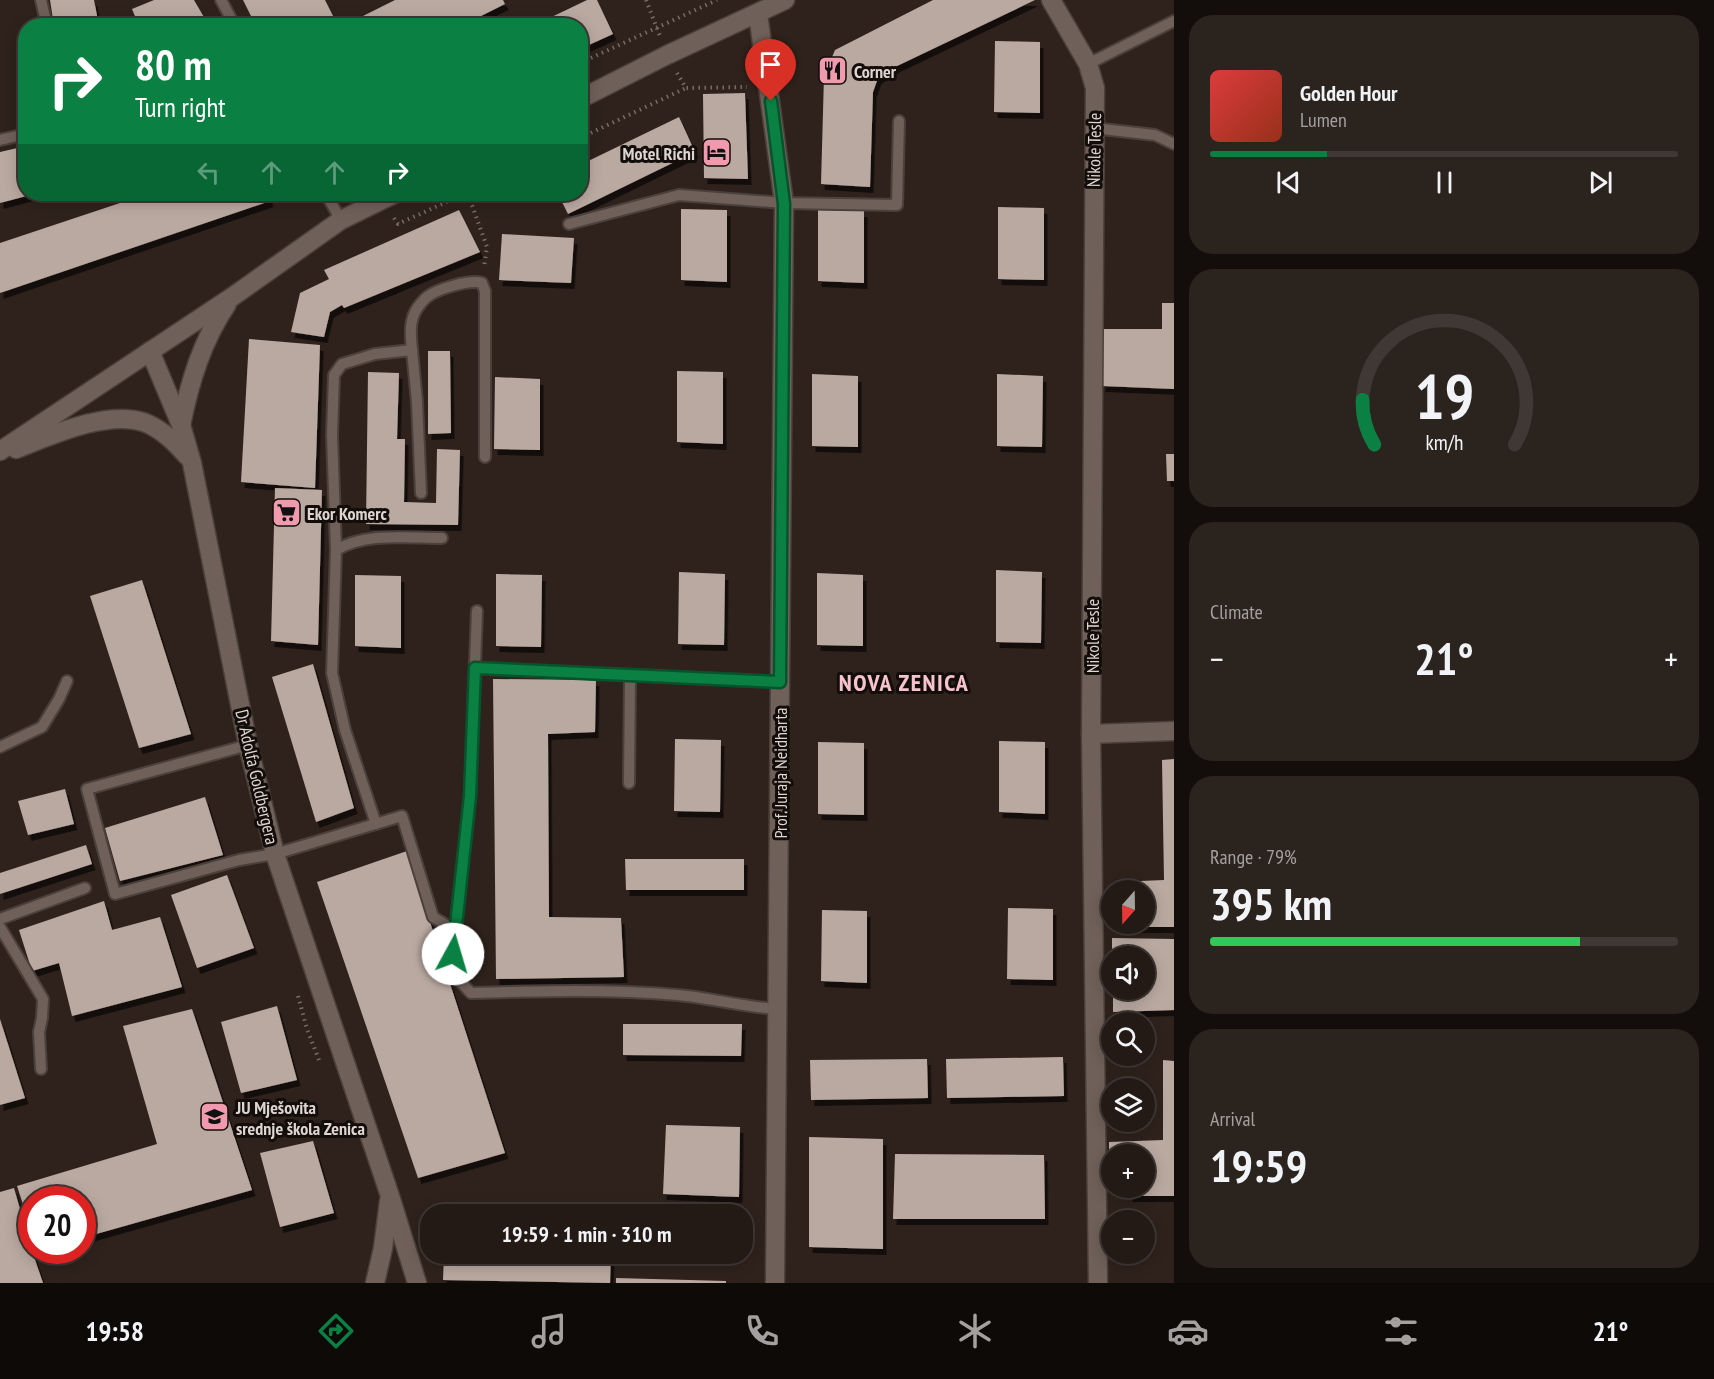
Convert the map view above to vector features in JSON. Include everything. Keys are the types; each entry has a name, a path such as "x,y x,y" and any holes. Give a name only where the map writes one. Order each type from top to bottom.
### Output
{"street":[{"path":"588,95 785,0"},
{"name":"Nikole Tesle","path":"1051,0 1088,64 1095,88 1091,734 1098,1283"},
{"name":"Prof. Juraja Neidharta","path":"758,14 784,204 775,1283"},
{"path":"0,453 232,297 341,220 378,201"},
{"path":"181,425 196,364 216,321 232,297"},
{"name":"Dr Adolfa Goldbergera","path":"150,351 181,425 192,463 248,745 275,854 417,1283"},
{"path":"0,453 97,422 125,419 143,422 160,430 173,439 192,463"},
{"path":"1091,734 1174,730"},
{"name":"Dr Adolfa Goldbergera","path":"375,1283 383,1248 390,1196"}],"lane":[{"path":"41,0 44,18"},
{"path":"221,0 231,18"},
{"path":"1088,64 1174,21"},
{"path":"569,224 678,195 784,204 897,205 900,121"},
{"path":"1094,128 1155,135 1174,144"},
{"path":"0,140 18,136"},
{"path":"330,201 341,220"},
{"path":"421,493 411,330 415,312 427,297 449,287 475,280 482,283 485,291 485,457"},
{"path":"376,824 345,730 332,673 336,550 332,435 334,375 342,364 375,354 412,350"},
{"path":"336,550 347,543 370,538 442,538"},
{"path":"477,611 470,796 453,954 460,981 471,993 625,991 680,995 753,1008 778,1009"},
{"path":"475,668 780,682"},
{"path":"629,783 630,675"},
{"path":"0,747 42,727 67,681"},
{"path":"248,745 87,789 115,894 239,860 275,854 402,816 433,917 456,931"},
{"path":"0,919 85,888"},
{"path":"0,927 43,999 39,1032 41,1070"}],"path":[{"path":"646,0 668,55 686,88"},
{"path":"588,59 717,0"},
{"path":"588,134 686,88 748,87 768,81"},
{"path":"390,201 398,224 450,201"},
{"path":"469,201 488,247 482,283"}],"building":[{"path":"50,0 94,0 97,18 53,18"},
{"path":"154,0 194,0 204,18 136,18 132,9"},
{"path":"243,0 325,0 334,18 252,18"},
{"path":"395,0 503,0 505,4 477,18 359,18"},
{"path":"587,0 597,0 613,34 588,45 588,18 550,18"},
{"path":"933,0 1035,0 897,66 878,78 873,92 870,187 821,184 824,76 835,50"},
{"path":"995,41 1040,42 1040,113 994,112"},
{"path":"745,93 748,179 704,178 703,94"},
{"path":"679,117 695,152 568,214 562,201 588,201 588,161"},
{"path":"18,148 18,198 0,203 0,152"},
{"path":"126,201 270,201 0,293 0,243"},
{"path":"998,207 1044,208 1044,280 998,279"},
{"path":"681,209 727,210 727,282 681,280"},
{"path":"459,210 480,252 344,308 342,305 330,312 324,337 291,332 300,293 329,279 324,270"},
{"path":"818,210 864,211 864,283 818,281"},
{"path":"502,234 574,238 571,283 499,280"},
{"path":"1162,303 1174,303 1174,389 1102,386 1103,329 1162,329"},
{"path":"249,339 320,345 315,488 241,482"},
{"path":"428,351 450,351 451,433 428,434"},
{"path":"677,371 723,372 723,444 677,442"},
{"path":"368,372 399,373 397,439 405,439 404,502 436,503 437,449 460,450 458,525 366,524"},
{"path":"812,374 858,376 858,447 812,446"},
{"path":"997,374 1043,376 1042,447 997,446"},
{"path":"495,377 540,379 540,450 494,449"},
{"path":"1166,454 1174,454 1174,481 1167,481"},
{"path":"275,488 322,490 318,645 271,641"},
{"path":"996,570 1042,572 1041,643 996,642"},
{"path":"679,572 725,574 724,645 678,644"},
{"path":"817,573 863,575 863,646 817,645"},
{"path":"496,574 542,575 541,647 496,646"},
{"path":"355,575 401,576 401,648 355,646"},
{"path":"142,580 191,734 139,748 90,596"},
{"path":"313,664 354,808 316,822 272,677"},
{"path":"493,679 596,680 595,732 548,734 549,917 621,918 624,977 496,979"},
{"path":"675,739 721,740 720,812 674,811"},
{"path":"999,741 1045,742 1045,814 999,812"},
{"path":"818,742 864,743 864,815 818,814"},
{"path":"1174,759 1174,927 1155,927 1155,880 1164,880 1162,760"},
{"path":"65,789 74,824 28,835 18,801"},
{"path":"205,797 223,855 120,881 105,828"},
{"path":"86,845 92,864 0,894 0,873"},
{"path":"407,851 505,1153 418,1178 317,882"},
{"path":"625,859 744,859 744,890 626,890"},
{"path":"227,875 254,948 197,968 171,895"},
{"path":"104,901 112,930 160,917 182,987 72,1016 59,963 32,971 19,930"},
{"path":"1008,908 1053,909 1053,980 1007,979"},
{"path":"822,910 867,911 867,983 821,981"},
{"path":"1112,938 1174,939 1174,1010 1113,1012 1113,1000 1155,1000 1155,946 1112,946"},
{"path":"277,1006 297,1080 241,1093 221,1022"},
{"path":"192,1009 252,1190 96,1234 96,1186 18,1186 18,1189 17,1186 157,1144 123,1026"},
{"path":"0,1019 25,1098 0,1105"},
{"path":"623,1024 742,1024 741,1056 623,1055"},
{"path":"1063,1057 1064,1096 947,1098 946,1059"},
{"path":"927,1059 928,1098 811,1100 810,1060"},
{"path":"1163,1060 1174,1061 1174,1196 1155,1196 1155,1144 1109,1144 1109,1142 1163,1140"},
{"path":"666,1125 740,1127 739,1197 663,1194"},
{"path":"809,1137 883,1139 883,1249 809,1247"},
{"path":"313,1141 334,1213 280,1227 260,1153"},
{"path":"895,1154 1044,1155 1045,1219 893,1219"},
{"path":"14,1188 18,1202 18,1264 36,1264 43,1283 0,1283 0,1192"},
{"path":"444,1264 611,1264 610,1283 443,1280"},
{"path":"616,1278 726,1281 726,1283 616,1283"}],"place":[{"name":"Corner","path":"833,71"},
{"name":"Motel Richi","path":"716,153"},
{"name":"Ekor Komerc","path":"286,513"},
{"name":"JU Mješovita srednje škola Zenica","path":"215,1117"}],"district":[{"name":"NOVA ZENICA","path":"904,682"}],"route":[{"path":"453,954 470,796 475,668 780,682 784,204 771,101"}]}
